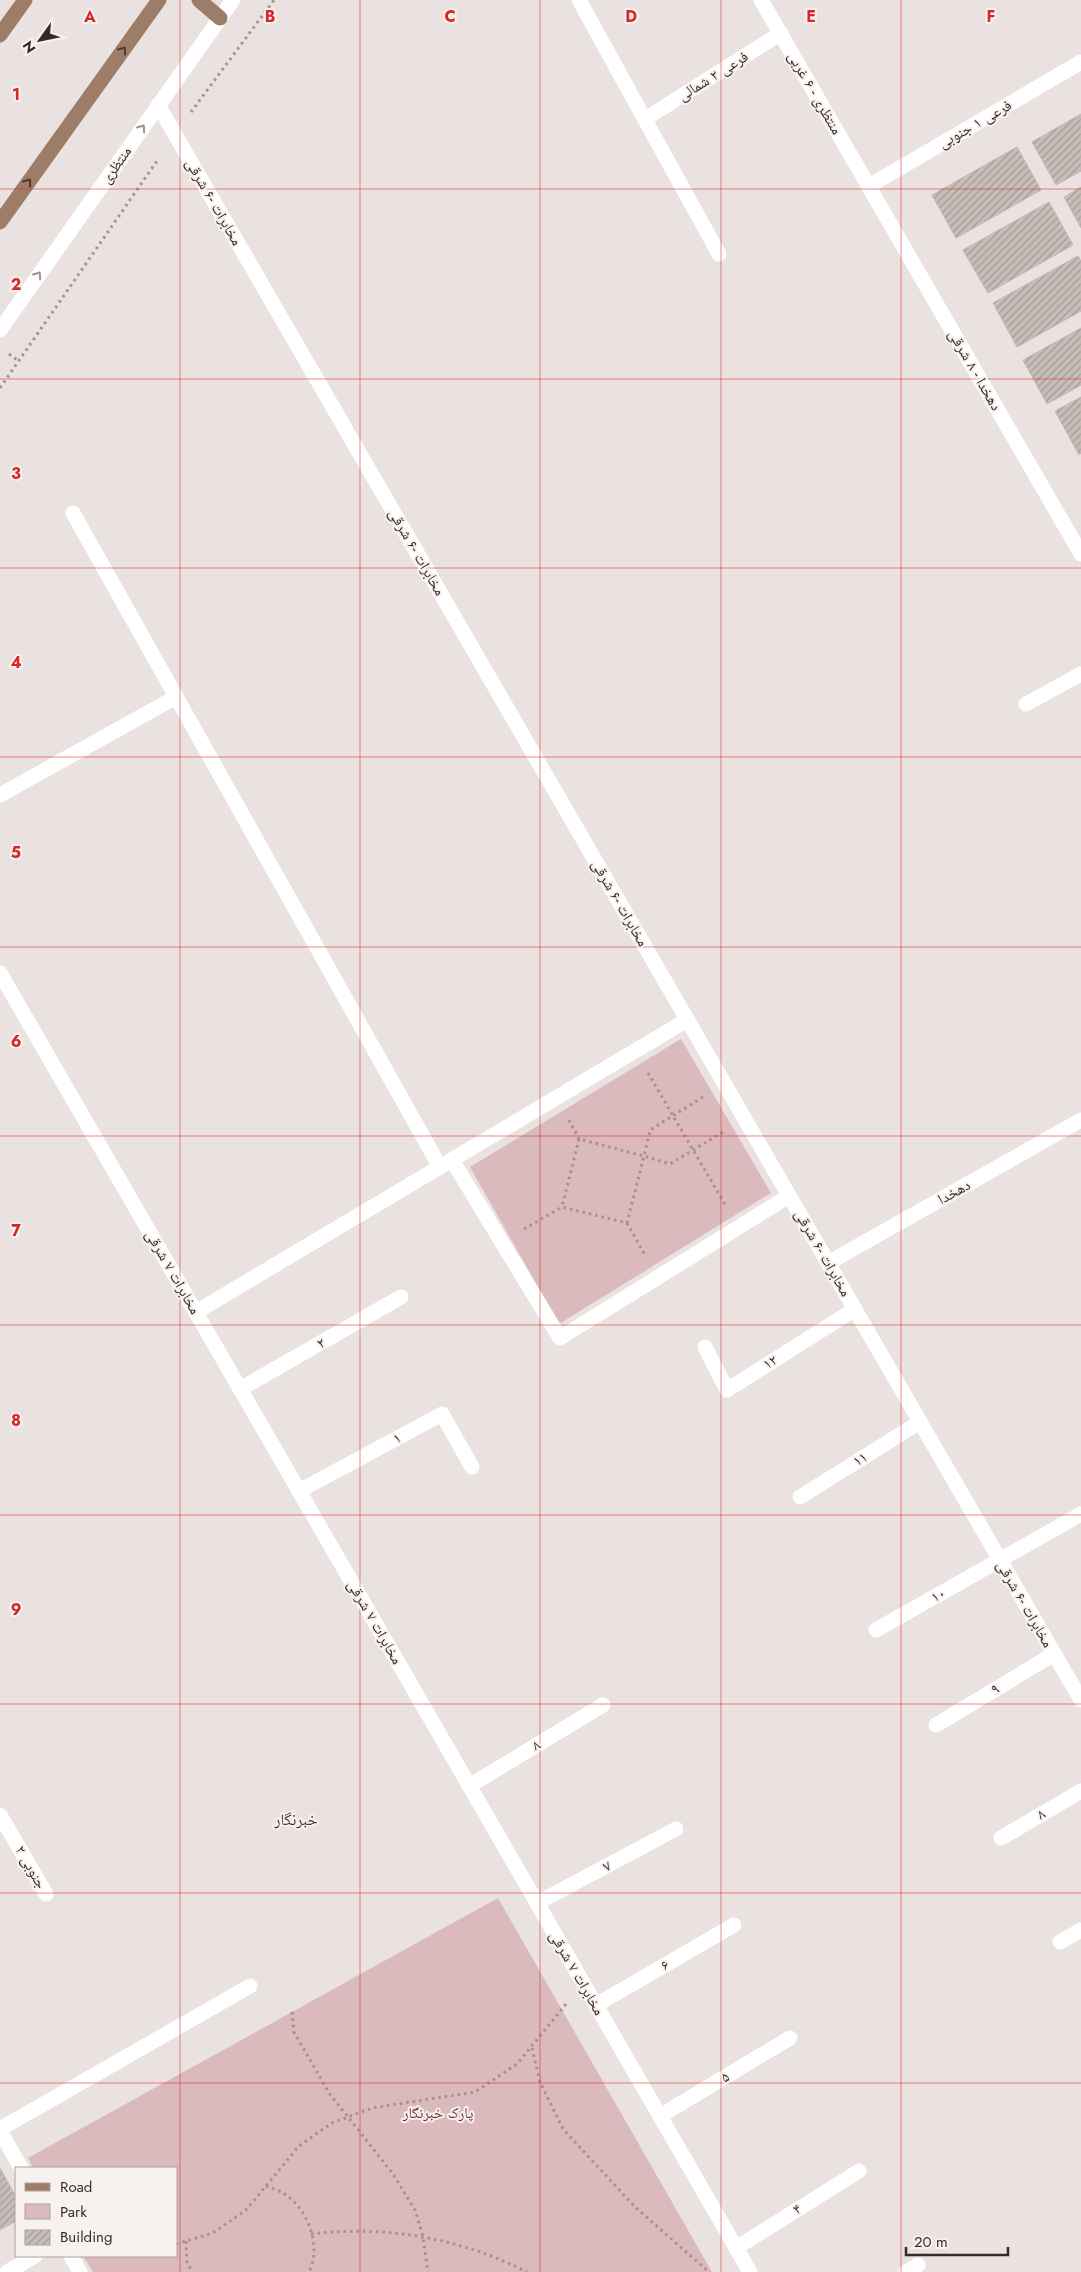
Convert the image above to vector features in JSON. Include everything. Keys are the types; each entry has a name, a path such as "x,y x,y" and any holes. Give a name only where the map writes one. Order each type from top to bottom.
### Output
{"main road":[{"path":"0,35 25,0"},
{"path":"0,222 159,0"},
{"path":"199,0 220,18"}],"street":[{"name":"منتظری","path":"0,330 233,0"},
{"path":"579,0 719,254"},
{"name":"منتظری - ۶ غربی","path":"761,0 869,186"},
{"name":"فرعی ۲ شمالی","path":"645,119 781,34"},
{"name":"فرعی ۱ جنوبی","path":"869,186 1081,62"},
{"name":"مخابرات -۶ شرقی","path":"158,105 1081,1700"},
{"name":"دهخدا - ۸ شرقی","path":"869,186 1081,554"},
{"path":"73,513 176,698 446,1164 501,1242 560,1338 790,1196"},
{"path":"1026,704 1081,674"},
{"path":"0,795 176,698"},
{"name":"مخابرات ۷ شرقی","path":"0,973 750,2272"},
{"path":"196,1312 687,1020"},
{"name":"دهخدا","path":"828,1263 1081,1120"},
{"name":"۲","path":"240,1389 401,1296"},
{"name":"۱۲","path":"705,1347 727,1390 855,1310"},
{"name":"۱","path":"299,1491 442,1414 472,1467"},
{"name":"۱۱","path":"800,1497 920,1422"},
{"name":"۱۰","path":"876,1630 1081,1514"},
{"name":"۹","path":"936,1725 1054,1654"},
{"name":"۸","path":"469,1786 603,1705"},
{"name":"۸","path":"1002,1838 1081,1790"},
{"name":"۲ جنوبی","path":"0,1815 46,1894"},
{"name":"۷","path":"537,1903 676,1828"},
{"name":"۶","path":"596,2005 734,1925"},
{"path":"1060,1942 1081,1930"},
{"path":"20,2167 0,2130 250,1986"},
{"name":"۵","path":"660,2116 790,2038"},
{"name":"۴","path":"736,2248 859,2171"},
{"path":"7,2272 33,2257"},
{"path":"72,2257 80,2272"}],"path":[{"path":"0,388 175,134 274,0"},
{"path":"636,1051 739,1228"},
{"path":"658,1278 626,1223 650,1130 673,1114 725,1084"},
{"path":"562,1207 579,1139 670,1164 745,1119"},
{"path":"501,1242 562,1207 626,1223"},
{"path":"178,2243 213,2234 246,2210 299,2146 332,2123 372,2108 475,2092 518,2064 582,1981"},
{"path":"292,2012 294,2032 329,2092 394,2174 415,2210 423,2237 428,2272"},
{"path":"532,2047 540,2082 563,2129 635,2206 709,2272"},
{"path":"266,2186 284,2194 300,2208 310,2226 314,2246 309,2272"},
{"path":"311,2234 346,2230 423,2237 468,2247 495,2256 527,2272"},
{"path":"186,2241 188,2262 192,2272"}],"green space":[{"path":"681,1039 771,1193 559,1324 470,1167"},
{"name":"پارک خبرنگار","path":"498,1898 712,2272 93,2272 84,2257 178,2257 178,2167 32,2167 28,2158"}],"building":[{"path":"1081,114 1081,171 1056,185 1032,142"},
{"path":"1017,147 1041,190 956,238 932,195"},
{"path":"1081,187 1081,228 1064,197"},
{"path":"1049,202 1073,245 988,293 963,250"},
{"path":"1078,256 1081,261 1081,311 1017,347 993,303"},
{"path":"1081,328 1081,385 1047,404 1023,360"},
{"path":"1081,397 1081,453 1079,455 1055,411"},
{"path":"0,2168 15,2195 15,2222 0,2230"}],"district":[{"name":"خبرنگار","path":"296,1819"}]}
